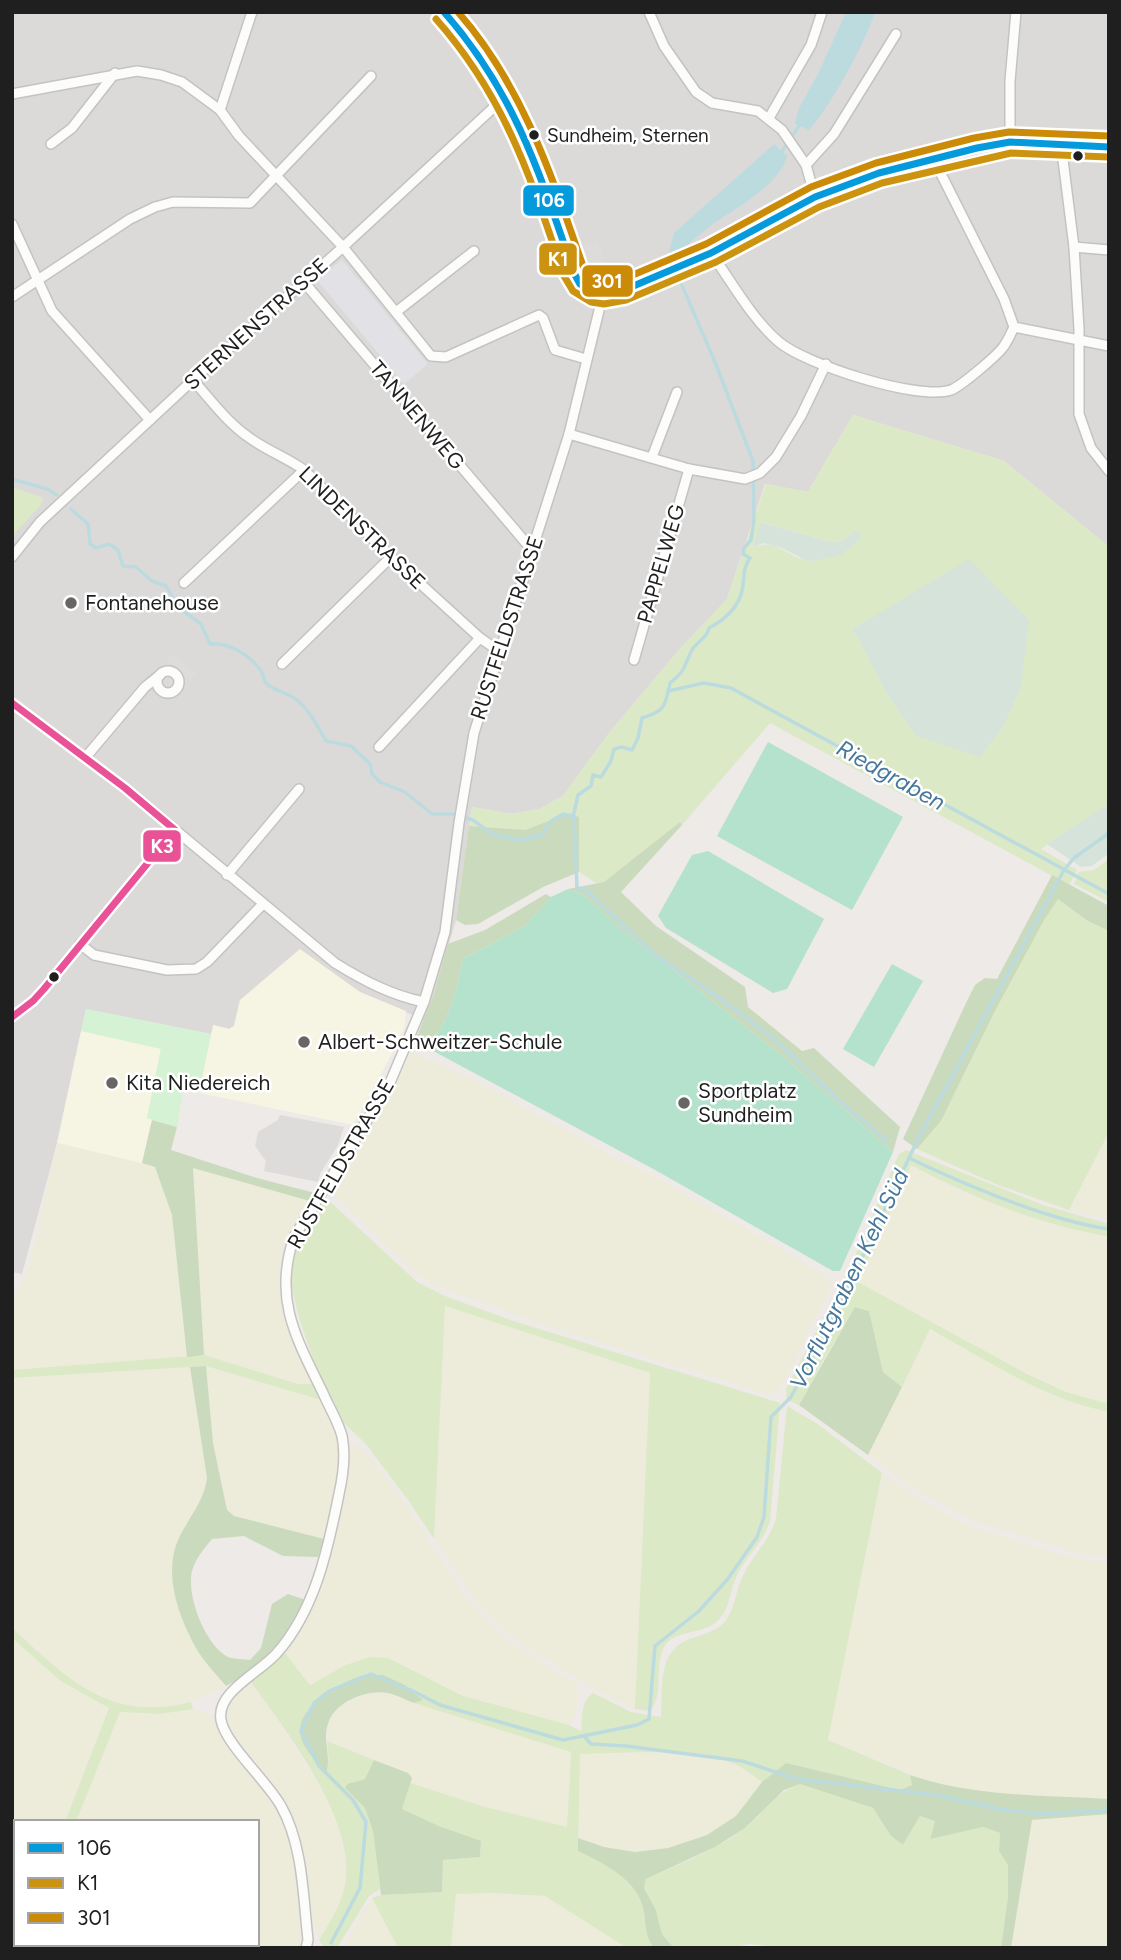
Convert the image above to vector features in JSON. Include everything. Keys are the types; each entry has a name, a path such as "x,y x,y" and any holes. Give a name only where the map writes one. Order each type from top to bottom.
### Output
{"street":[{"path":"220,110 251,12"},
{"path":"446,14 463,12"},
{"path":"649,12 664,46 701,97 712,103 758,111 782,130 806,164 814,197"},
{"path":"769,118 811,45 822,12"},
{"path":"1010,142 1010,80 1016,12"},
{"path":"446,14 487,65 505,97 533,156 580,284 603,294 624,290 669,272 711,253 814,197 879,173 1010,142 1109,147"},
{"path":"806,164 834,134 896,34"},
{"path":"12,94 137,71 182,82 220,110 239,136 343,247 430,356 446,357 539,315 543,318 555,350 586,359"},
{"path":"51,144 72,128 115,74"},
{"path":"12,297 130,219 155,207 173,202 250,203 371,76"},
{"name":"STERNENSTRASSE","path":"12,557 40,522 505,97"},
{"path":"1061,144 1074,247 1079,340 1079,414 1091,448 1109,471"},
{"path":"711,253 765,329 782,344 869,381 905,390 929,392 953,389 994,357 1004,346 1014,327 1004,299 934,160"},
{"path":"12,224 52,311 150,420"},
{"path":"1074,247 1109,250"},
{"path":"396,312 474,251"},
{"name":"TANNENWEG","path":"303,281 532,550"},
{"name":"RUSTFELDSTRASSE","path":"306,1948 309,1940 294,1838 281,1806 229,1737 221,1720 222,1703 230,1691 248,1680 276,1655 298,1625 313,1594 344,1472 342,1437 292,1325 285,1280 286,1261 294,1237 389,1085 424,1002 445,932 474,733 569,434 603,294"},
{"path":"1014,327 1109,346"},
{"path":"569,434 689,469 745,479 760,473 776,457 801,416 826,364"},
{"name":"LINDENSTRASSE","path":"193,380 249,439 304,470 391,557 499,652"},
{"path":"652,457 677,392"},
{"name":"PAPPELWEG","path":"634,660 689,469"},
{"path":"184,583 304,470"},
{"path":"282,664 391,557"},
{"path":"379,747 480,638"},
{"path":"85,758 145,687 160,675"},
{"path":"12,703 175,830 335,963 369,984 401,997 424,1002"},
{"path":"228,875 299,789"},
{"path":"12,1017 33,1001 175,830"},
{"path":"80,944 94,955 167,970 196,969 214,955 263,904"}],"shaded area":[{"path":"12,12 1109,12 1109,547 1004,461 853,415 808,492 765,484 727,599 678,651 609,733 563,796 539,809 512,814 472,807 456,920 424,1020 360,992 334,976 240,1000 234,1026 229,1029 214,1025 211,1034 86,1009 57,1143 22,1274 12,1272"},
{"path":"597,242 612,282 589,276 581,266 576,250"},
{"path":"342,260 428,364 404,384 317,280"},
{"path":"760,522 834,543 843,540 855,530 862,538 841,555 815,561 805,560 782,548 763,543 753,548"},
{"path":"969,559 1029,620 1021,688 1003,727 980,757 916,736 886,692 853,629"},
{"path":"172,654 196,673 190,680 167,661"},
{"path":"1109,804 1109,853 1092,866 1081,867 1047,844"},
{"name":"Albert-Schweitzer-Schule","path":"300,949 360,992 406,1011 405,1026 394,1050 353,1125 199,1093 213,1025 229,1029 234,1026 240,1000"},
{"name":"Kita Niedereich","path":"81,1031 161,1048 147,1118 152,1120 142,1163 57,1143"},
{"path":"280,1115 344,1127 338,1145 318,1182 264,1171 266,1161 255,1146 258,1132 278,1120"}],"green space":[{"path":"853,415 1004,461 1109,547 1109,804 1041,849 1077,870 1069,885 770,723 682,825 680,823 604,882 596,883 579,872 579,817 570,813 525,831 469,826 472,807 512,814 539,809 563,796 609,733 678,651 727,599 766,484 808,492","holes":["761,522 834,543 843,540 855,530 841,555 807,560 775,546 761,545 753,548","854,629 916,736 886,692"]},
{"path":"12,487 43,498 41,505 12,536"},
{"path":"768,742 903,817 852,910 717,836"},
{"path":"570,813 579,817 579,872 543,887 478,924 465,925 456,920 469,826 525,830"},
{"path":"680,822 682,825 621,892 656,926 745,987 748,1007 802,1051 814,1048 900,1127 893,1152 780,1054 623,931 584,895 568,889 604,882"},
{"path":"708,851 824,919 787,989 773,993 666,928 658,916 692,855"},
{"path":"1109,859 1109,902 1074,884 1079,872 1094,870"},
{"path":"1052,875 1109,906 1109,931 1088,921 1058,899 994,1013 941,1121 917,1149 903,1139 966,1003 975,985 985,978 997,979"},
{"name":"Sportplatz Sundheim","path":"568,889 584,895 623,931 780,1054 893,1152 840,1271 833,1271 657,1171 424,1046 440,1028 451,1007 463,959 525,926 551,897"},
{"path":"546,894 551,897 525,926 463,959 446,1018 433,1038 424,1046 415,1041 434,994 448,944 485,930"},
{"path":"1058,898 1088,921 1109,931 1109,1132 1069,1210 998,1185 917,1149 941,1121 994,1013"},
{"path":"892,964 923,981 874,1067 843,1049"},
{"path":"86,1009 211,1034 199,1093 183,1090 177,1127 147,1118 161,1049 81,1031"},
{"path":"412,1052 484,1085 625,1163 650,1174 822,1273 830,1281 831,1287 782,1386 776,1393 765,1393 560,1330 438,1287 421,1278 336,1196 333,1189 391,1094"},
{"path":"152,1120 177,1127 171,1150 257,1178 315,1193 310,1201 193,1168 204,1355 187,1357 172,1215 155,1167 142,1163"},
{"path":"1109,1132 1109,1219 1069,1210"},
{"path":"57,1143 155,1167 172,1215 187,1357 12,1370 12,1303 29,1267"},
{"path":"906,1150 1043,1205 1109,1224 1109,1237 1057,1225 1007,1209 911,1165 858,1282 1027,1374 1066,1392 1109,1404 1109,1412 1085,1406 1039,1388 930,1329 902,1387 883,1372 869,1311 856,1307 799,1405 787,1400 786,1389 852,1263 899,1154"},
{"path":"911,1165 958,1190 1037,1220 1109,1237 1109,1404 1066,1392 1027,1374 858,1282"},
{"path":"193,1168 310,1201 283,1252 280,1286 292,1341 313,1384 298,1384 204,1355"},
{"path":"326,1198 417,1282 445,1296 510,1320 780,1403 770,1521 767,1529 739,1572 720,1619 703,1629 677,1636 666,1644 660,1660 657,1696 650,1711 635,1709 650,1373 445,1306 434,1539 365,1443 343,1422 316,1368 299,1318 290,1279 292,1256 302,1234"},
{"path":"445,1305 650,1373 635,1709 589,1686 521,1644 496,1624 476,1602 434,1539"},
{"path":"855,1307 869,1311 883,1372 902,1387 868,1455 799,1405"},
{"path":"930,1329 1040,1390 1073,1403 1109,1412 1109,1558 1078,1553 973,1521 912,1488 868,1455"},
{"path":"204,1355 298,1384 313,1384 321,1400 206,1366 12,1378 12,1370"},
{"path":"206,1366 321,1400 337,1440 339,1463 324,1539 234,1516 227,1509 213,1443"},
{"path":"206,1366 213,1443 227,1510 234,1516 324,1539 318,1557 283,1556 244,1536 212,1539 200,1554 192,1571 191,1581 195,1606 212,1642 228,1657 250,1660 261,1648 272,1604 288,1594 306,1600 280,1646 252,1671 226,1686 203,1658 190,1636 175,1596 172,1567 178,1540 199,1502 207,1478 190,1367"},
{"path":"190,1367 207,1478 178,1606 196,1648 226,1686 191,1702 169,1708 145,1709 120,1705 89,1691 53,1665 12,1628 12,1378"},
{"path":"787,1406 816,1423 882,1473 828,1740 910,1775 912,1785 900,1790 786,1763 762,1782 739,1766 705,1756 662,1752 580,1754 578,1850 618,1874 635,1891 644,1912 647,1936 654,1948 627,1948 545,1896 491,1893 456,1894 451,1948 398,1948 372,1898 381,1895 442,1892 443,1860 480,1857 481,1842 402,1809 410,1783 485,1807 567,1827 571,1752 414,1703 422,1700 383,1675 307,1713 329,1762 327,1741 374,1760 365,1779 347,1784 345,1788 365,1808 373,1831 380,1889 369,1896 337,1948 325,1948 319,1940 343,1893 346,1867 342,1840 318,1782 251,1682 285,1653 310,1685 346,1665 370,1657 388,1658 463,1696 569,1725 581,1731 584,1705 593,1693 631,1712 661,1717 662,1684 666,1663 671,1654 687,1640 722,1625 732,1609 745,1572 773,1527"},
{"path":"357,1444 399,1495 463,1592 484,1618 506,1639 578,1685 576,1714 569,1725 463,1696 398,1661 346,1665 309,1685 285,1653 308,1615 318,1592 344,1494 349,1449"},
{"path":"882,1473 964,1524 1058,1554 1109,1564 1109,1799 1054,1798 985,1792 930,1782 828,1740"},
{"path":"12,1628 72,1679 113,1701 136,1706 162,1707 191,1702 193,1709 160,1714 120,1712 77,1820 66,1820 109,1708 61,1681 12,1638"},
{"path":"12,1638 61,1681 109,1708 66,1820 14,1820 14,1946 20,1946 12,1948"},
{"path":"364,1675 383,1675 405,1685 423,1700 414,1703 380,1692 361,1695 344,1703 331,1716 326,1730 326,1774 301,1738 301,1723 306,1714 322,1697 343,1684"},
{"path":"251,1682 330,1803 341,1835 346,1871 344,1891 331,1922 319,1940 313,1922 300,1841 293,1816 278,1790 226,1721 231,1697"},
{"path":"368,1692 388,1693 571,1751 567,1827 485,1807 410,1783 412,1778 408,1773 327,1741 328,1723 340,1706"},
{"path":"193,1709 202,1711 217,1721 275,1802 287,1824 293,1844 303,1917 301,1948 27,1948 259,1946 259,1820 77,1820 120,1712 160,1714"},
{"path":"664,1752 719,1759 738,1766 762,1782 736,1816 707,1835 668,1848 635,1852 604,1847 578,1838 580,1754"},
{"path":"374,1760 408,1773 412,1778 402,1809 481,1841 480,1857 443,1860 442,1892 381,1895 373,1831 365,1808 345,1788 347,1784 365,1779"},
{"path":"786,1763 900,1790 912,1785 910,1775 984,1791 1109,1799 1109,1814 1032,1820 1011,1948 1001,1948 1008,1897 1008,1865 999,1851 1000,1833 983,1827 930,1839 935,1821 920,1816 903,1845 891,1836 873,1808 800,1784 784,1790 745,1828 715,1847 646,1879 644,1888 656,1910 662,1934 674,1948 654,1948 647,1936 644,1912 635,1891 618,1874 578,1851 578,1838 604,1847 635,1852 668,1848 707,1835 736,1816 762,1782"},
{"path":"800,1784 873,1808 891,1836 903,1845 920,1816 935,1820 930,1838 983,1827 1000,1833 999,1851 1008,1865 1008,1897 1001,1948 795,1948 749,1944 729,1948 674,1948 662,1934 656,1910 644,1888 646,1879 722,1844 745,1828 776,1798"},
{"path":"1109,1814 1109,1948 1011,1948 1032,1820"},
{"path":"456,1893 545,1896 627,1948 451,1948"},
{"path":"372,1898 398,1948 344,1948 359,1919"}],"water":[{"path":"846,12 875,12 846,74 809,130 795,124 798,110 819,72"},
{"path":"774,144 787,156 776,177 756,195 707,228 671,260 668,257 674,233"}],"waterway":[{"path":"783,150 799,126"},
{"path":"71,509 88,524 90,544 96,548 109,544 118,550 123,566 136,567 152,581 166,586 178,607 201,624 210,644 232,647 251,660 268,685 302,704 326,741 351,746 370,764 372,774 380,782 405,792 432,814 452,814 473,820 493,835 520,840 542,835 551,821 563,814 573,817 578,795 591,786 593,775 601,777 611,761 614,749 622,747 632,750 638,738 642,718 660,710 670,683 682,671 694,647 709,628 734,608 742,591 750,558 743,554 744,548 751,540 754,520 753,461 715,362 671,260"},
{"path":"12,479 47,489 57,495"},
{"name":"Riedgraben","path":"668,691 704,683 731,688 1109,894"},
{"path":"574,816 577,888 585,889 655,955 773,1038 887,1141"},
{"name":"Vorflutgraben Kehl Süd","path":"331,1943 360,1888 366,1822 353,1800 319,1766 301,1731 314,1703 329,1691 371,1674 440,1705 563,1740 637,1725 649,1719 655,1646 699,1611 727,1580 757,1537 764,1517 771,1417 791,1397 843,1298 917,1141 1064,870 1074,858 1109,833"},
{"path":"909,1158 1034,1210 1109,1229"},
{"path":"584,1736 591,1744 742,1761 797,1779 936,1795 999,1809 1042,1814 1109,1810"}],"transit line":[{"name":"106","path":"444,12 469,42 507,104 537,168 580,284 603,294 624,290 711,253 815,197 879,173 1010,142 1109,147"},
{"name":"301","path":"458,12 501,70 518,102 547,167 584,269 588,276 598,282 621,280 706,244 811,187 876,163 974,138 1009,132 1109,136"},
{"name":"K1","path":"436,19 460,49 499,109 540,206 564,276 573,291 591,302 604,304 626,300 716,262 819,207 882,183 1011,153 1108,157"},
{"name":"K3","path":"12,703 125,788 175,830 44,989 12,1017"}],"place":[{"name":"Sundheim, Sternen","path":"534,135"},
{"name":"Fontanehouse","path":"71,603"},
{"name":"Albert-Schweitzer-Schule","path":"304,1042"},
{"name":"Kita Niedereich","path":"112,1083"},
{"name":"Sportplatz Sundheim","path":"684,1103"}]}
